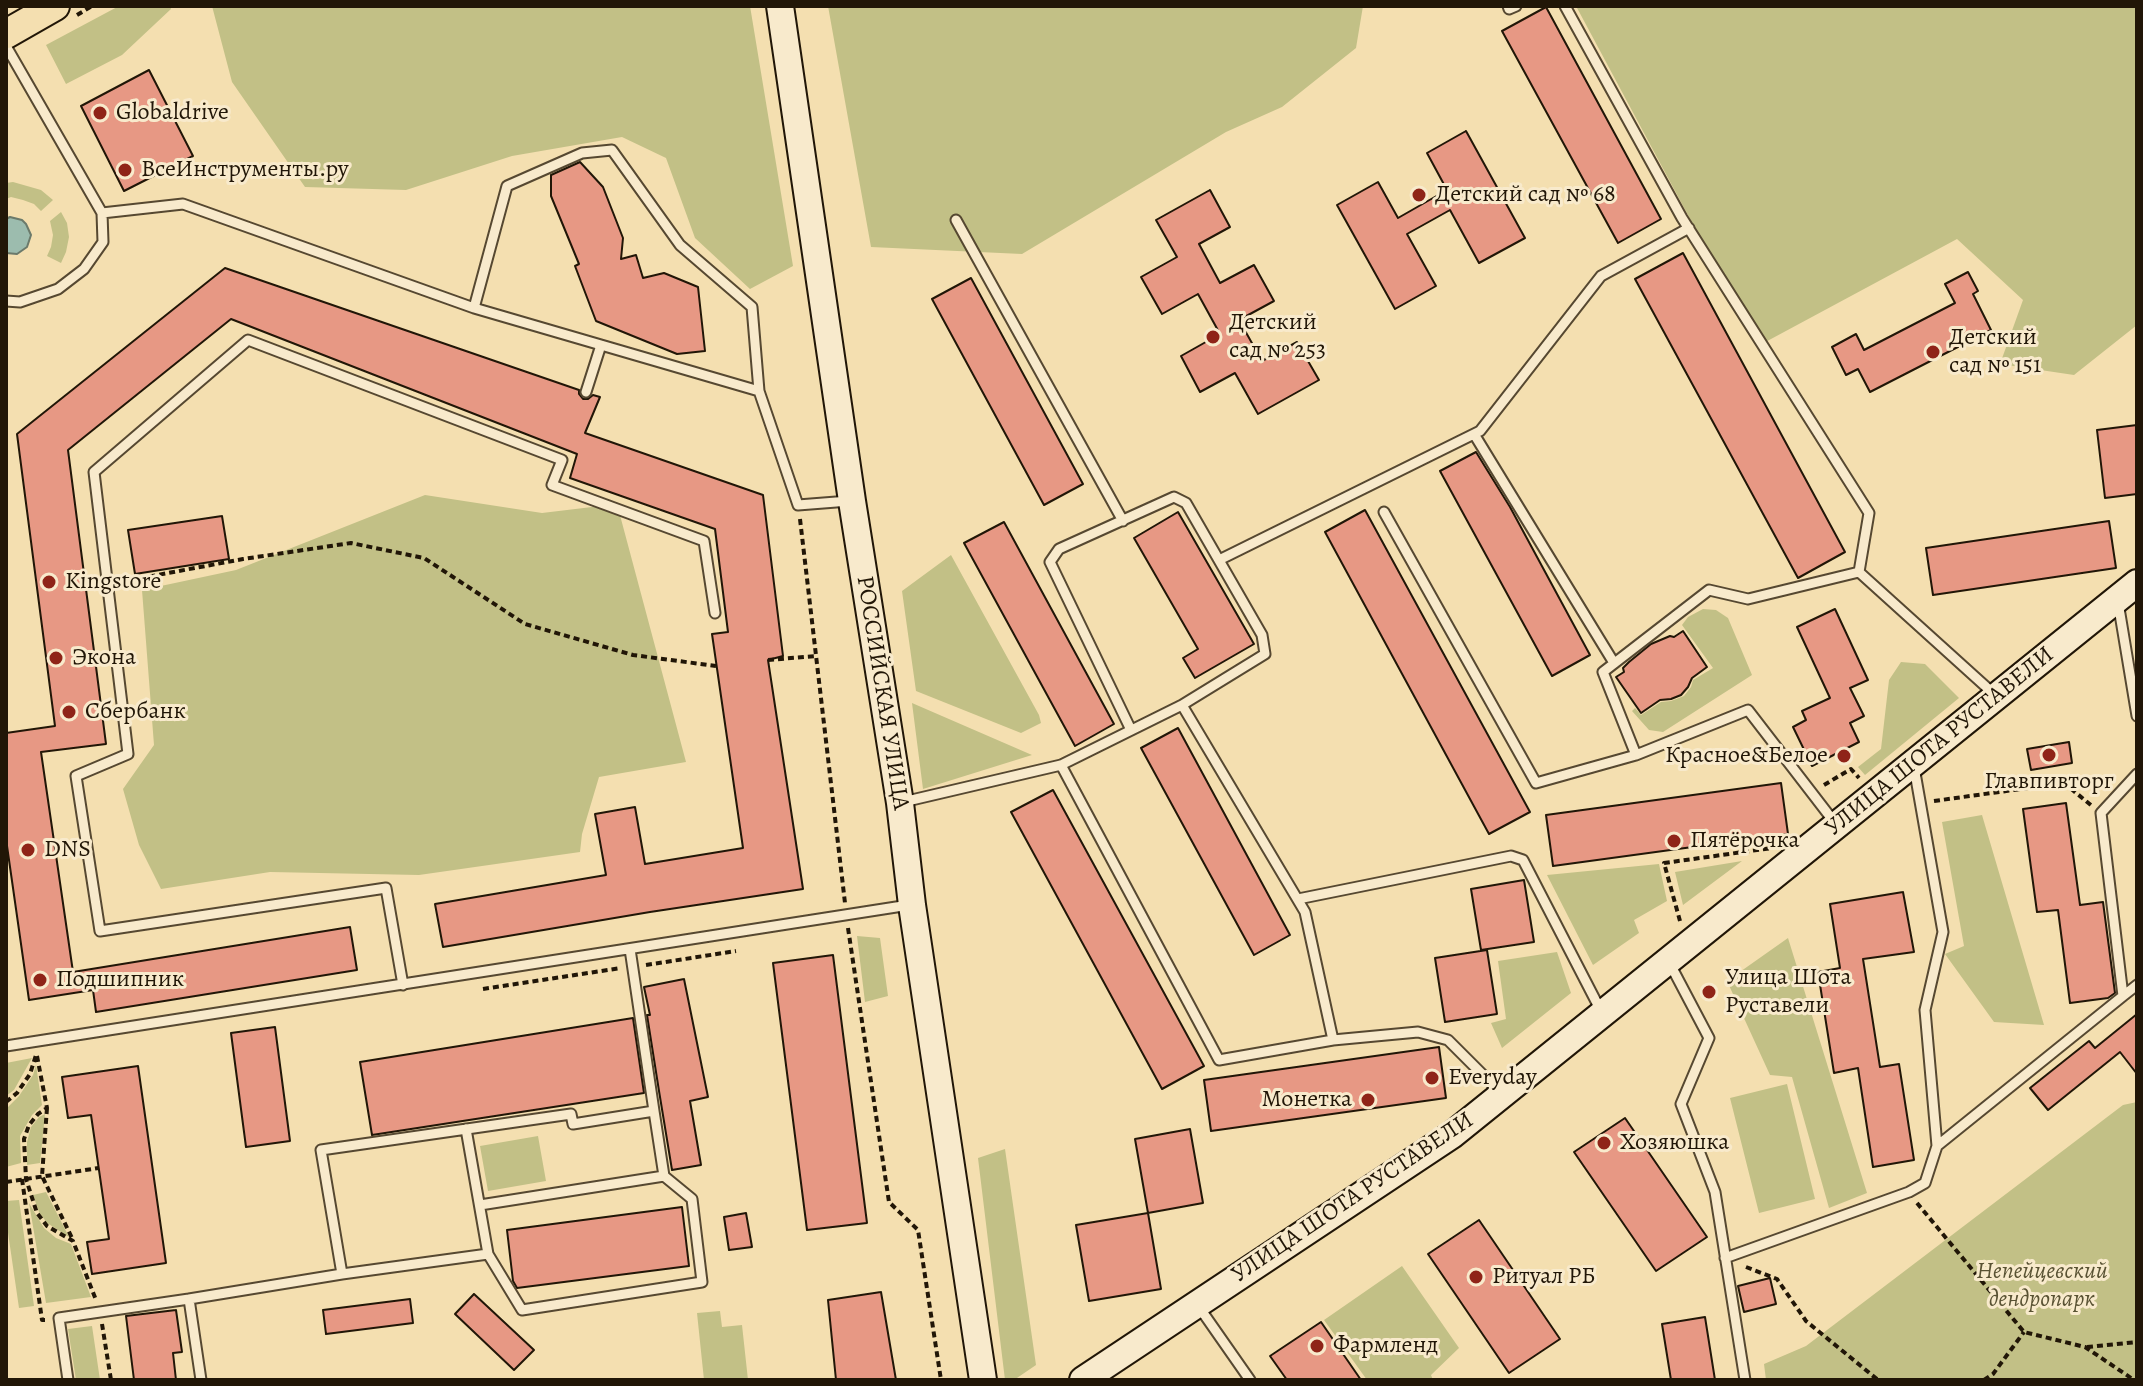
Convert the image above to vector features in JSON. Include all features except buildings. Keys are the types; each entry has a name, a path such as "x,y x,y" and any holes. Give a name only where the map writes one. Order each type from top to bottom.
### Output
{"main road":[{"path":"6,34 55,6"},
{"name":"РОССИЙСКАЯ УЛИЦА","path":"780,6 983,1380"},
{"name":"УЛИЦА ШОТА РУСТАВЕЛИ","path":"1083,1380 1452,1135 2127,591"}],"lane":[{"path":"1508,6 1509,9 1516,6"},
{"path":"1565,6 1689,228 1869,513 1859,572"},
{"path":"6,46 102,213 103,242 84,269 58,289 20,302 6,301"},
{"path":"474,308 507,186 582,153 612,150 680,245 752,307 759,391 798,505 852,501"},
{"path":"102,213 183,204 474,308 759,391"},
{"path":"956,220 1123,521"},
{"path":"1219,560 1480,431 1601,276 1689,228"},
{"path":"403,985 386,888 100,931 76,776 128,754 94,472 248,340 562,460 552,485 704,541 715,613"},
{"path":"586,392 601,345"},
{"path":"1474,434 1614,663"},
{"path":"900,803 1061,765 1182,705 1265,654 1262,635 1186,503 1174,497 1059,549 1050,562 1131,730"},
{"path":"1384,512 1536,783 1636,755 1748,710 1836,825"},
{"path":"1636,755 1603,672 1709,590 1748,599 1859,572"},
{"path":"1859,572 1996,696"},
{"path":"2127,591 2137,716"},
{"path":"1182,705 1305,912 1333,1040"},
{"path":"1725,1258 1909,1192 1925,1183 1937,1146 1925,1010 1943,932 1913,763"},
{"path":"1061,765 1219,1060 1333,1040 1418,1032 1448,1040 1503,1094"},
{"path":"2123,996 2101,813 2137,774"},
{"path":"1298,899 1511,856 1523,860 1602,1014"},
{"path":"6,1046 912,905"},
{"path":"466,1129 488,1254 522,1310 702,1282 692,1199 664,1176 630,949"},
{"path":"1669,962 1709,1038 1681,1104 1715,1192 1745,1380"},
{"path":"1937,1146 2137,985"},
{"path":"342,1274 321,1150 571,1114 573,1124 654,1111"},
{"path":"480,1205 664,1176"},
{"path":"68,1380 59,1318 488,1254"},
{"path":"189,1299 201,1380"},
{"path":"1197,1304 1250,1380"}],"path":[{"path":"798,505 846,915 889,1202 918,1230 941,1380"},
{"path":"107,585 243,559 351,543 424,558 525,624 633,655 716,666"},
{"path":"768,660 816,656"},
{"path":"1811,793 1851,769 1863,782"},
{"path":"1920,803 2064,783 2101,813"},
{"path":"1680,921 1664,863 1780,847"},
{"path":"474,990 736,951"},
{"path":"6,1102 17,1093 30,1074 37,1054 47,1108 42,1176 73,1241 100,1312 111,1380"},
{"path":"47,1108 29,1125 24,1139 24,1179 42,1320 59,1318"},
{"path":"6,1182 99,1168"},
{"path":"24,1179 37,1213 47,1226 73,1241"},
{"path":"1909,1192 2024,1332 2085,1347 2137,1342"},
{"path":"1725,1258 1777,1279 1806,1321 1878,1380"},
{"path":"1984,1380 1993,1374 2024,1332"},
{"path":"2085,1347 2134,1380"}],"green space":[{"path":"119,6 170,6 171,9 122,55 66,84 46,45"},
{"path":"212,6 750,6 793,266 750,289 695,238 666,158 622,137 512,156 406,190 305,187 232,82"},
{"path":"828,6 1363,6 1356,48 1282,107 1226,132 1022,254 871,247"},
{"path":"1576,6 2137,6 2137,325 2074,375 2000,364 2023,300 1957,239 1758,346"},
{"path":"6,183 41,190 53,200 41,211 23,200 6,199"},
{"path":"61,212 69,237 61,263 47,256 53,235 50,221"},
{"path":"425,495 542,513 617,504 686,762 599,777 582,834 580,852 419,875 270,872 161,889 139,845 123,789 154,745 142,590 236,570"},
{"path":"951,555 1039,715 1041,723 1021,733 916,691 902,591"},
{"path":"1703,609 1716,610 1728,618 1752,675 1663,732 1649,730 1632,711 1635,708 1641,715 1661,702 1684,696 1693,680 1713,668 1682,625 1688,617"},
{"path":"1901,662 1925,664 1959,698 1865,775 1858,767 1881,749 1889,680"},
{"path":"912,703 1032,755 923,789"},
{"path":"1982,815 2044,1025 1994,1022 1945,954 1964,946 1942,822"},
{"path":"1742,861 1683,905 1675,872"},
{"path":"1659,864 1667,901 1634,920 1639,933 1593,965 1547,875"},
{"path":"857,936 880,938 888,996 865,1002"},
{"path":"1788,938 1867,1193 1829,1208 1792,1077 1770,1075 1727,981"},
{"path":"1557,952 1571,993 1502,1048 1491,1023 1506,1019 1498,961"},
{"path":"32,1058 14,1090 6,1096 6,1063"},
{"path":"36,1065 42,1105 20,1136 21,1163 6,1167 6,1109 19,1096"},
{"path":"1787,1084 1815,1199 1759,1213 1730,1098"},
{"name":"Непейцевский дендропарк","path":"2137,1102 2137,1380 1766,1380 1764,1364 1806,1346 2123,1105"},
{"path":"45,1114 40,1163 27,1165 27,1142 31,1127"},
{"path":"538,1136 546,1181 488,1191 480,1146"},
{"path":"1005,1149 1036,1365 1014,1380 1005,1380 978,1158"},
{"path":"46,1192 69,1237 47,1223 39,1212 33,1195"},
{"path":"19,1200 34,1306 19,1308 6,1201"},
{"path":"29,1203 44,1228 56,1238 71,1244 91,1297 46,1303"},
{"path":"1402,1266 1459,1348 1431,1375 1433,1380 1367,1380 1324,1320"},
{"path":"720,1311 722,1327 742,1325 748,1380 704,1380 697,1313"},
{"path":"92,1326 100,1380 76,1380 68,1329"}],"shaded area":[{"path":"6,219 22,220 31,235 27,247 17,254 6,253"}],"place":[{"name":"Globaldrive","path":"100,113"},
{"name":"ВсеИнструменты.ру","path":"125,170"},
{"name":"Детский сад № 68","path":"1419,195"},
{"name":"Детский сад № 253","path":"1213,337"},
{"name":"Детский сад № 151","path":"1933,352"},
{"name":"Kingstore","path":"49,582"},
{"name":"Экона","path":"56,658"},
{"name":"Сбербанк","path":"69,712"},
{"name":"Главпивторг","path":"2049,755"},
{"name":"Красное&Белое","path":"1844,756"},
{"name":"Пятёрочка","path":"1674,841"},
{"name":"DNS","path":"28,850"},
{"name":"Подшипник","path":"40,980"},
{"name":"Улица Шота Руставели","path":"1709,992"},
{"name":"Everyday","path":"1432,1078"},
{"name":"Монетка","path":"1368,1100"},
{"name":"Хозяюшка","path":"1604,1143"},
{"name":"Ритуал РБ","path":"1476,1277"},
{"name":"Фармленд","path":"1317,1346"}]}
